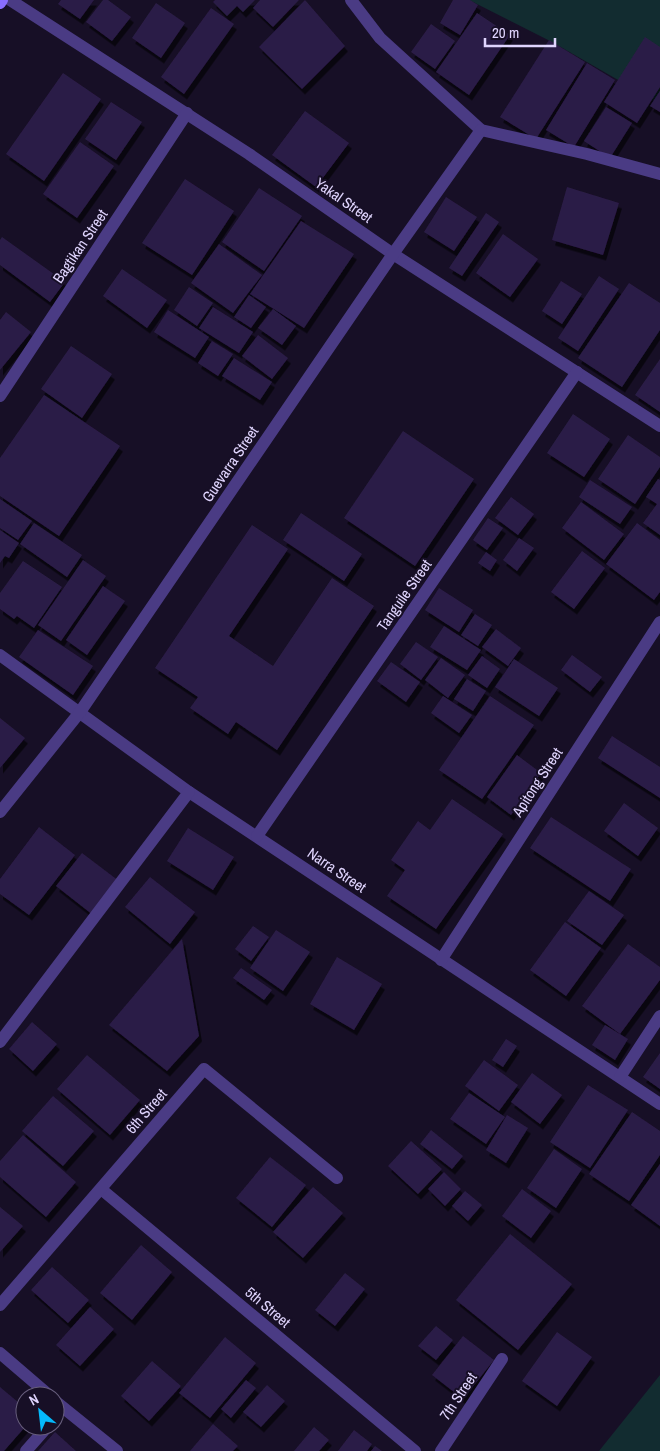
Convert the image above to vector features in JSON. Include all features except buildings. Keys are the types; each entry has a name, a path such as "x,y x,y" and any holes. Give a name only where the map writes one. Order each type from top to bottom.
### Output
{"street":[{"path":"0,4 2,0"},
{"name":"Yakal Street","path":"10,0 187,113 393,254 660,426"},
{"path":"351,0 380,38 481,130 587,154 660,174"},
{"name":"Bagtikan Street","path":"0,396 187,113"},
{"name":"Guevarra Street","path":"0,812 80,712 393,254 481,130"},
{"name":"Tanguile Street","path":"258,836 577,372"},
{"name":"Apitong Street","path":"441,960 660,622"},
{"name":"Narra Street","path":"0,655 189,792 660,1104"},
{"path":"0,1042 189,792"},
{"path":"620,1077 660,1016"},
{"name":"6th Street","path":"0,1305 204,1069 337,1178"},
{"name":"5th Street","path":"101,1189 415,1451"},
{"path":"0,1353 38,1386"},
{"name":"7th Street","path":"441,1451 502,1359"},
{"path":"65,1409 116,1451"},
{"path":"26,1451 39,1436"}],"green space":[{"path":"469,0 660,0 660,104 552,42"},
{"path":"660,1375 660,1451 599,1451"}]}
